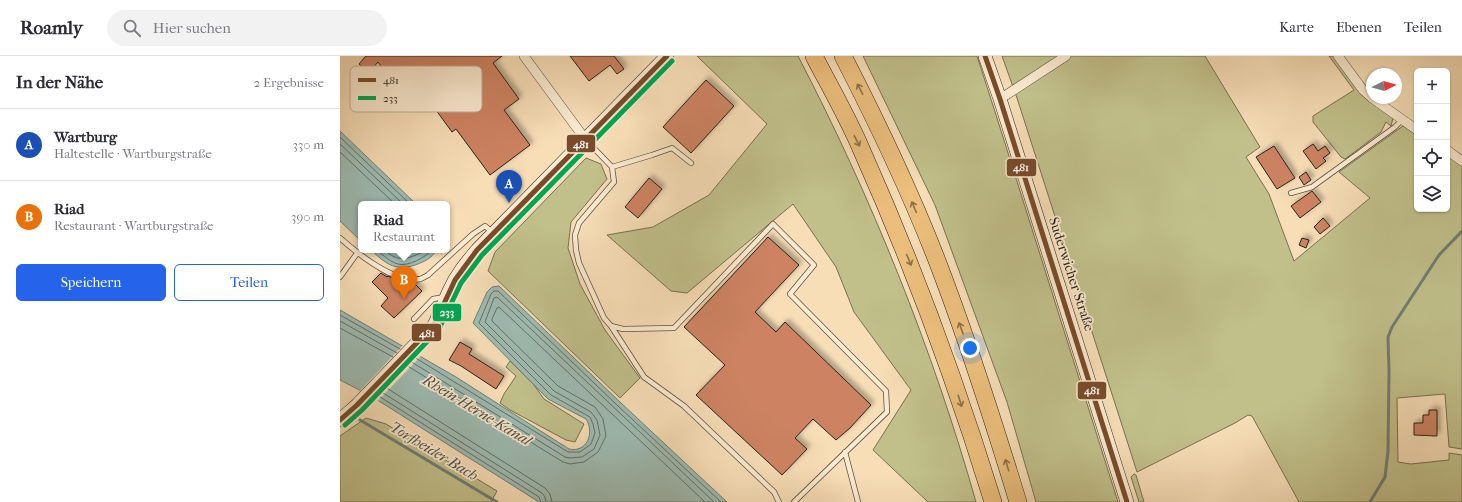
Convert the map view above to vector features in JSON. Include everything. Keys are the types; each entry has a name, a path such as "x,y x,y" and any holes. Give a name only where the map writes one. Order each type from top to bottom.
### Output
{"highway":[{"path":"814,56 862,149 913,269 948,364 993,502"},
{"path":"843,56 884,137 936,257 980,380 1018,502"}],"main road":[{"path":"340,420 357,405 434,325 461,269 480,253 493,234 667,56"},
{"name":"Suderwicher Straße","path":"985,56 1000,99 1127,502"}],"street":[{"path":"524,56 585,139"},
{"path":"1000,99 1066,56"},
{"path":"1338,56 1366,93"},
{"path":"1380,104 1414,128"},
{"path":"1450,152 1462,160"}],"lane":[{"path":"1291,193 1312,187 1402,120"},
{"path":"585,139 612,167 614,182 579,223 575,235 579,263 604,318 611,326 644,377 684,406 774,492 779,502"},
{"path":"612,167 672,148 691,163"},
{"path":"611,326 623,329 674,328 773,224 814,265 790,294 886,391 887,412 794,502"},
{"path":"359,253 379,267 391,273 413,279 420,279 428,275 473,234 485,226 493,234"},
{"path":"340,238 358,252 340,277"},
{"path":"414,318 433,299 447,297"},
{"path":"845,452 858,502"}],"shaded area":[{"path":"697,56 798,56 851,163 898,274 940,388 976,502 928,502 873,450 911,390 854,312 836,267 793,204 687,293 671,291 607,235 653,227 709,195 767,124"},
{"path":"863,56 977,56 1118,502 1036,502 1007,402 935,205"},
{"path":"1002,56 1205,56 1260,147 1246,157 1269,194 1294,261 1370,198 1339,172 1403,126 1414,133 1414,212 1450,212 1450,157 1462,165 1462,449 1449,447 1445,394 1397,398 1398,462 1411,464 1449,460 1449,453 1462,455 1462,502 1299,502 1252,416 1248,415 1137,472 1017,98"},
{"path":"1329,56 1335,56 1366,89 1366,104 1380,104 1393,118 1391,126 1386,122 1381,132 1345,159 1341,157 1313,122 1313,116 1354,90"},
{"path":"586,158 601,164 607,179 571,222 568,248 580,284 605,330 640,378 620,398 488,271 495,252"},
{"path":"510,361 534,385 544,399 584,424 575,442 566,440 510,410 500,403 516,376 506,367"},
{"path":"366,418 386,424 497,491 491,502 340,502 340,436"},
{"path":"1134,474 1136,475 1144,502 1139,502 1131,477"}],"water":[{"path":"340,131 413,201 358,201 358,238 340,221"},
{"path":"374,253 434,253 425,261 408,267 396,267 381,259"},
{"name":"Rhein-Herne-Kanal","path":"499,286 727,502 539,502 371,396 340,380 340,310 456,377 569,449 581,448 588,441 589,436 589,424 586,419 548,399 473,323 487,292 492,287"}],"pier":[{"path":"404,344 422,355 377,402 359,392"}],"building":[{"path":"366,56 502,56 493,63 519,99 504,110 530,145 490,175 456,129 452,132 437,112 482,112 482,66 381,66 378,62 374,66 362,66 359,64"},
{"path":"570,56 614,56 624,69 617,74 610,65 589,81"},
{"path":"706,80 734,106 691,153 663,127"},
{"path":"1313,144 1318,151 1325,146 1330,153 1323,158 1326,161 1316,169 1303,151"},
{"path":"1274,146 1295,178 1277,189 1256,157"},
{"path":"1306,172 1311,180 1304,185 1299,177"},
{"path":"649,178 662,189 638,218 625,207"},
{"path":"1312,191 1321,202 1300,218 1291,206"},
{"path":"1323,218 1330,226 1320,234 1314,227"},
{"path":"768,237 799,265 755,312 776,332 785,322 871,405 850,428 836,440 813,419 795,438 807,449 782,475 696,395 725,365 684,327"},
{"path":"1302,238 1309,240 1306,248 1299,245"},
{"path":"381,273 387,277 388,276 395,279 402,286 406,282 414,283 422,291 394,318 381,306 388,298 372,282"},
{"path":"460,342 472,349 469,354 504,376 496,389 449,360"},
{"path":"1429,410 1437,410 1437,436 1414,435 1414,423 1423,423 1423,415 1429,415"}],"waterway":[{"path":"1370,502 1385,477 1388,451 1388,337 1392,327 1439,255 1462,231"},
{"name":"Torfheider Bach","path":"360,420 497,502"}],"transit line":[{"name":"481","path":"340,420 357,405 434,325 455,280 477,250 667,56"},
{"name":"481","path":"985,56 1000,99 1127,502"},
{"name":"233","path":"345,425 362,410 439,329 461,283 482,255 672,61"}],"place":[{"name":"Wartburg","path":"509,203"},
{"name":"Riad","path":"404,299"}]}
